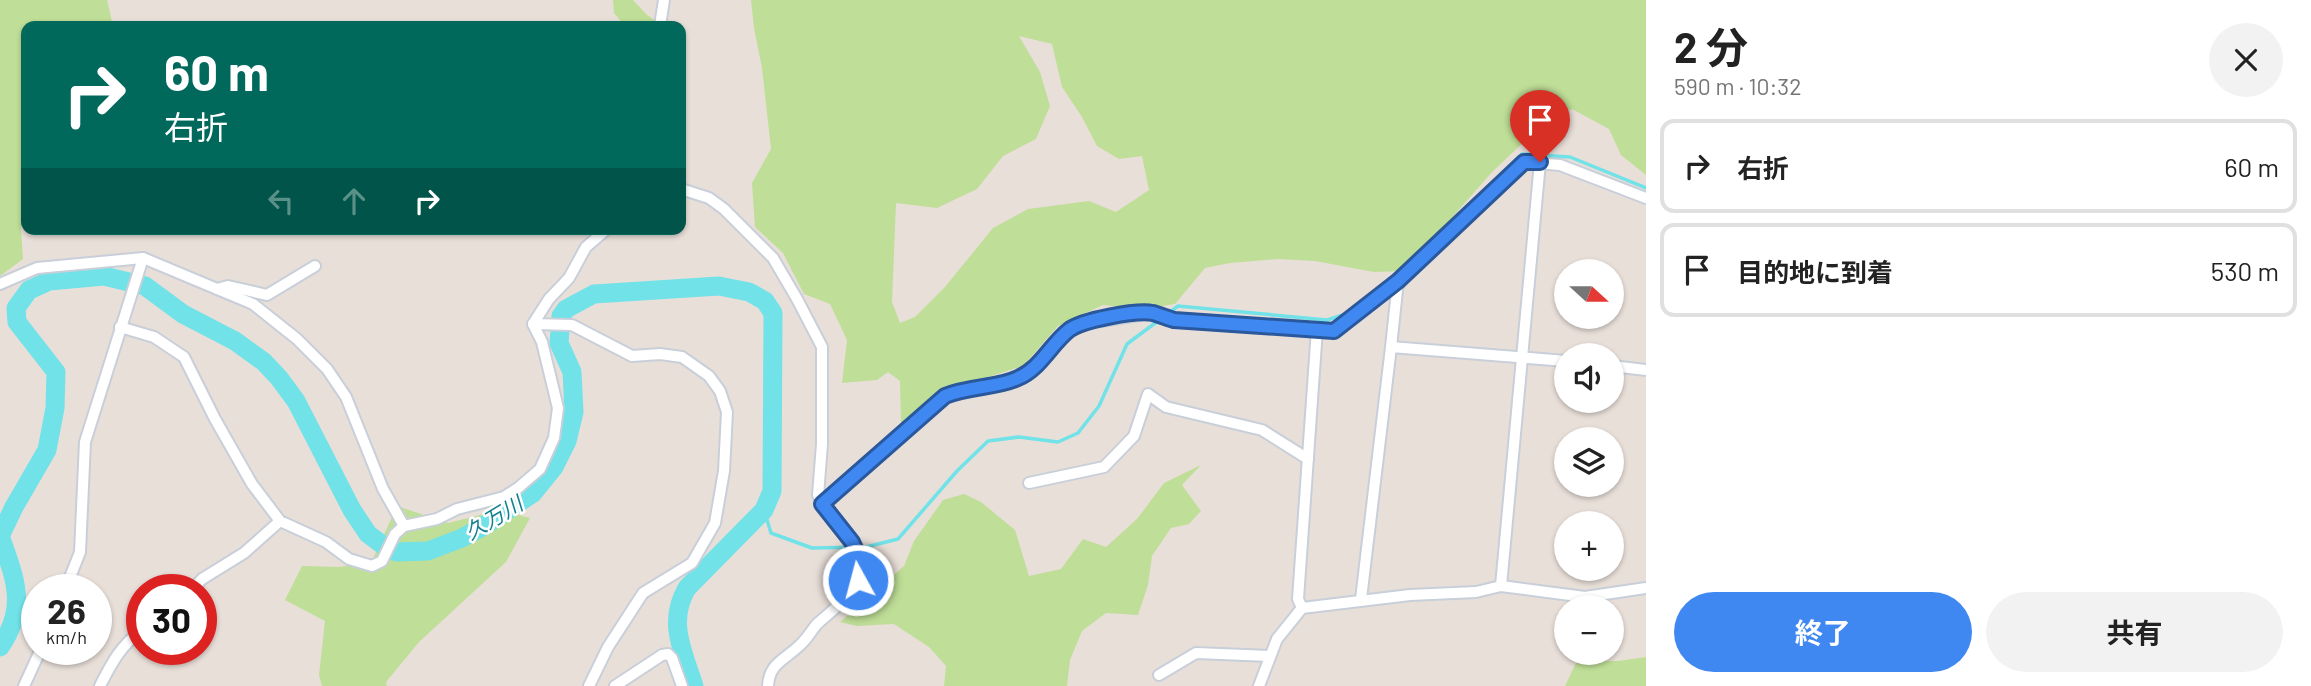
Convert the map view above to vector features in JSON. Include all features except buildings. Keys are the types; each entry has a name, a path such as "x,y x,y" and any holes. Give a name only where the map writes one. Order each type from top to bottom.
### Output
{"street":[{"path":"661,21 664,0"},
{"path":"822,504 945,396 963,389 1015,380 1027,374 1070,330 1082,324 1118,316 1151,313 1174,320 1334,331 1398,281 1524,162 1560,165 1646,198"},
{"path":"1501,586 1540,162"},
{"path":"686,191 709,198 724,209 773,258 822,347 822,444 818,495 852,542 859,557 858,580 842,604 816,626 803,643 779,659 772,669 768,686"},
{"path":"120,327 154,337 184,357 252,484 280,522 326,542 349,559 372,566 382,561 400,530 437,519 457,509 504,497 540,469 554,438 558,408 539,324 549,299 569,278 586,247 600,235"},
{"path":"0,284 37,268 143,258 253,304 297,339 327,369 346,397 400,530"},
{"path":"71,574 80,551 85,442 143,258"},
{"path":"217,289 228,286 267,295 315,266"},
{"path":"1361,599 1398,281"},
{"path":"539,324 572,325 632,356 660,354 682,358 709,376 720,391 727,412 724,471 715,523 692,563 643,593 608,647 592,681 603,686"},
{"path":"1302,608 1298,598 1317,329"},
{"path":"1391,346 1554,360"},
{"path":"1624,367 1646,370"},
{"path":"1029,483 1104,467 1134,436 1148,394 1166,407 1262,430 1308,459"},
{"path":"210,574 244,553 280,522"},
{"path":"1259,686 1277,639 1302,608 1361,599 1476,592 1501,586 1585,597 1646,588"},
{"path":"100,686 119,651 126,645"},
{"path":"1160,675 1196,653 1270,656"},
{"path":"615,686 662,655 668,654 682,686"},
{"path":"24,686 34,665"}],"green space":[{"path":"0,0 107,0 112,21 21,21 23,259 0,276"},
{"path":"613,0 633,0 656,21 621,21 614,13"},
{"path":"751,0 1646,0 1646,175 1621,155 1609,129 1572,109 1546,121 1492,172 1405,271 1374,272 1315,261 1278,259 1205,268 1175,304 1142,309 1103,305 1058,326 1023,366 941,392 901,423 900,381 888,372 877,380 842,383 847,340 830,304 804,294 783,253 755,227 752,183 771,149 762,68","holes":["1019,36 1052,44 1062,87 1097,146 1119,159 1142,156 1149,190 1116,212 1089,201 1028,209 993,228 945,287 915,317 900,323 892,302 896,203 937,208 977,189 1003,156 1036,139 1050,106 1040,72"]},
{"path":"1201,465 1182,485 1201,511 1189,524 1171,528 1152,556 1148,585 1138,615 1106,613 1082,631 1070,660 1067,686 944,686 946,666 929,647 894,624 857,626 840,622 904,566 914,541 943,500 964,494 981,502 1015,530 1029,576 1061,569 1083,539 1106,547 1137,519 1164,483"},
{"path":"397,506 448,523 500,510 530,518 506,562 419,642 386,682 387,686 322,686 319,675 325,621 285,600 302,566 339,567 371,563"},
{"path":"1646,657 1646,686 1565,686 1575,665 1624,665 1624,660"}],"waterway":[{"path":"1421,252 1522,154 1570,157 1646,188"},
{"name":"久万川","path":"0,536 47,450 55,408 56,372 17,322 16,308 29,290 49,281 104,276 145,286 183,314 235,341 264,362 296,401 352,510 368,534 388,549 397,552 428,551 462,538 533,493 554,467 567,441 574,412 572,372 559,343 561,316 566,309 594,294 719,286 749,292 765,301 773,313 772,491 764,510 687,588 681,601 678,613 679,637 694,686"},
{"path":"764,510 771,533 812,548 866,547 898,539 957,471 988,441 1019,437 1058,442 1078,433 1099,406 1127,344 1178,306 1327,320 1352,312"},
{"name":"久万川","path":"0,536 16,592 14,619 0,647"}],"route":[{"path":"858,580 859,557 852,542 822,504 945,396 963,389 1015,380 1027,374 1070,330 1082,324 1118,316 1151,313 1174,320 1334,331 1398,281 1524,162 1540,162"}]}
